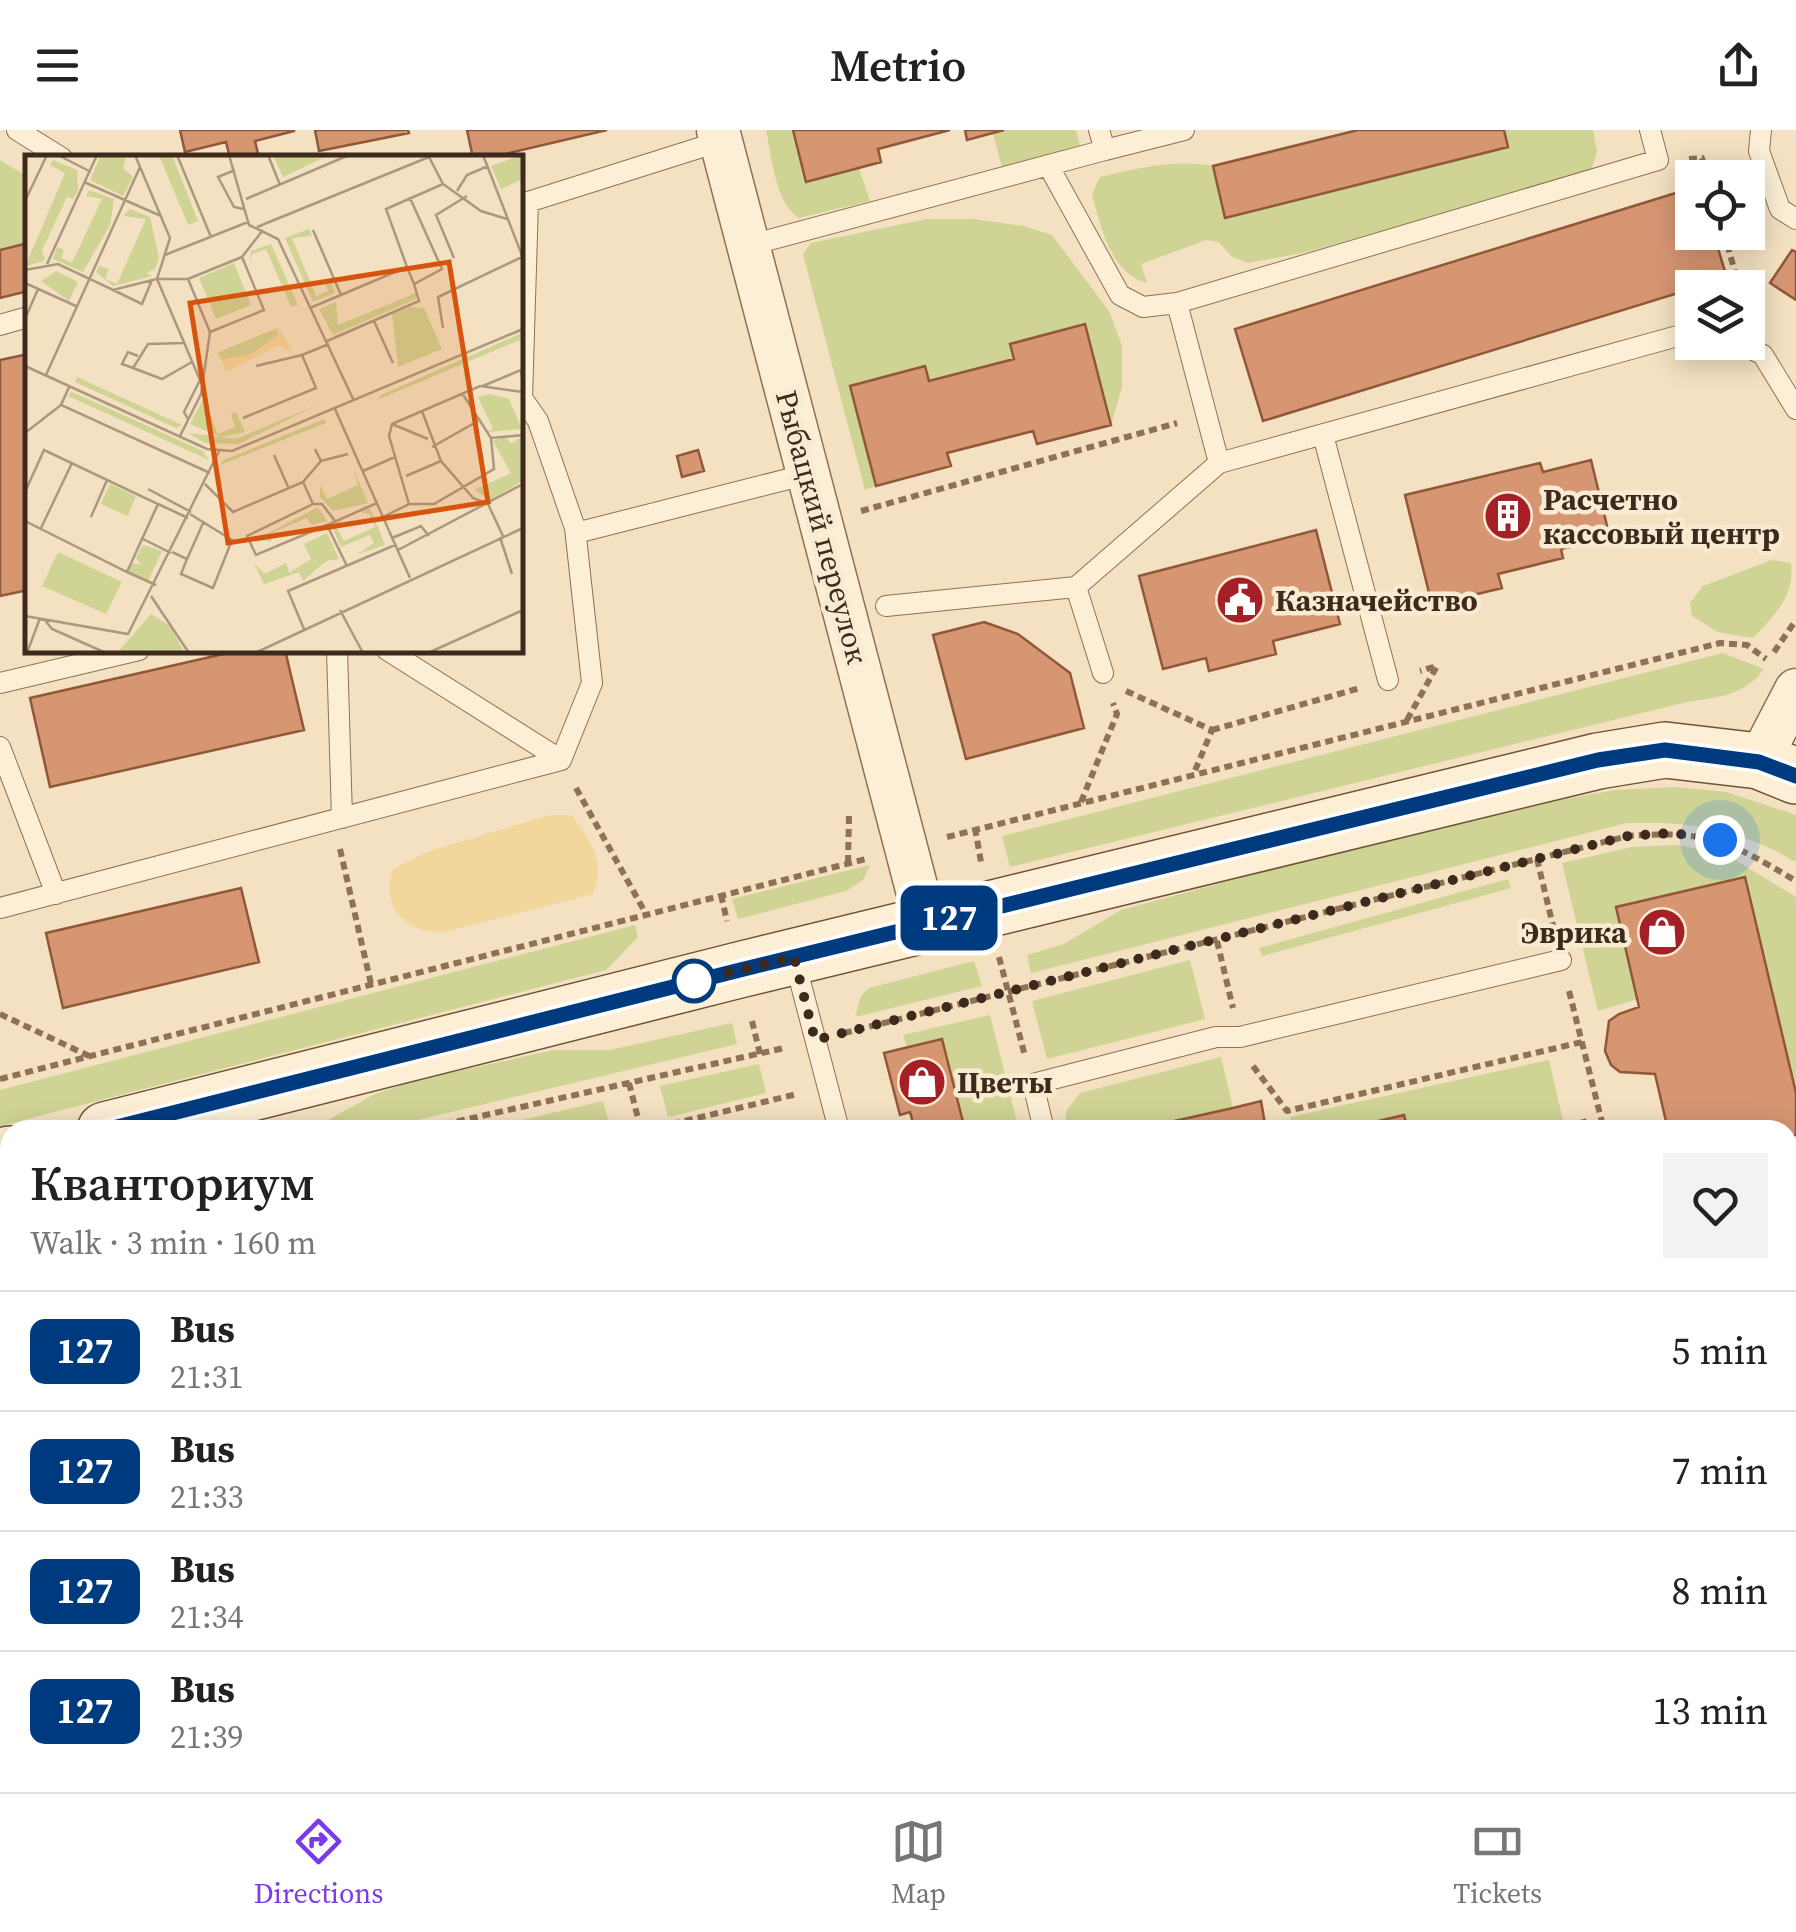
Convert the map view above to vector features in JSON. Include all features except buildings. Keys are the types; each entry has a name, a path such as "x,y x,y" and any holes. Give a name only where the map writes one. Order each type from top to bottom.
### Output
{"main road":[{"path":"145,1120 1598,760 1665,750 1777,769"}],"street":[{"name":"Рыбацкий переулок","path":"720,135 926,924"},
{"path":"1777,769 1796,690"}],"lane":[{"path":"17,130 57,155"},
{"path":"748,246 1048,165 1102,140 1184,130"},
{"path":"1048,165 1120,295 1142,307 1178,303 1658,160 1650,130"},
{"path":"1761,130 1759,151 1780,209 1796,219"},
{"path":"522,332 524,201 720,135"},
{"path":"1178,303 1219,464"},
{"path":"0,325 25,318"},
{"path":"886,606 1076,587 1219,464 1675,337"},
{"path":"1765,358 1796,408"},
{"path":"522,399 538,421 576,534 592,683 561,760"},
{"path":"1323,435 1388,680"},
{"path":"576,534 808,474"},
{"path":"1076,587 1105,677"},
{"path":"0,683 131,652"},
{"path":"337,652 338,819"},
{"path":"390,652 561,760"},
{"path":"0,747 56,894"},
{"path":"0,908 561,760"},
{"path":"794,957 836,1120"},
{"path":"1042,1120 1033,1084 1216,1037 1240,1036 1561,960"}],"path":[{"path":"860,512 1206,415"},
{"path":"939,839 1720,642 1747,645 1769,660 1796,620"},
{"path":"1105,677 1212,730 1437,666 1408,720"},
{"path":"1080,802 1117,714 1105,677"},
{"path":"1194,773 1212,730"},
{"path":"561,760 646,914"},
{"path":"338,819 371,984"},
{"path":"975,828 982,868"},
{"path":"463,1120 760,1054 1628,836 1672,833 1720,840 1796,881"},
{"path":"0,1078 871,858"},
{"path":"1537,859 1602,1120"},
{"path":"721,895 727,921"},
{"path":"1217,941 1244,1053 1287,1111 1582,1042"},
{"path":"998,956 1033,1084"},
{"path":"0,1014 90,1056"},
{"path":"752,1020 760,1054"},
{"path":"629,1083 641,1120"},
{"path":"686,1120 828,1086"}],"green space":[{"path":"766,130 793,130 807,182 859,168 870,201 799,218 780,191"},
{"path":"1076,130 1080,146 1002,168 993,133"},
{"path":"1504,130 1593,130 1597,151 1592,168 1573,177 1307,252 1248,263 1231,256 1219,242 1206,240 1141,264 1147,283 1134,278 1116,259 1092,194 1100,177 1170,164 1213,166 1225,217 1508,147"},
{"path":"0,160 25,175 25,244 0,250"},
{"path":"927,219 973,219 1024,226 1052,235 1109,311 1122,346 1122,387 1111,425 1084,324 1011,344 1014,359 929,381 924,366 850,386 876,486 865,490 803,254 811,243"},
{"path":"1772,560 1791,563 1790,586 1781,605 1753,638 1718,632 1692,616 1690,603 1703,586"},
{"path":"1723,653 1764,669 1748,685 1720,696 1010,867 1002,836"},
{"path":"1676,787 1726,792 1796,815 1796,862 1755,842 1714,829 1627,823 1031,973 1027,955 1064,944 1121,910 1472,816 1615,790"},
{"path":"1678,845 1727,855 1796,897 1796,1093 1745,877 1617,907 1638,999 1598,1011 1562,863 1632,847"},
{"path":"870,865 864,879 846,891 738,919 732,899"},
{"path":"1508,879 1511,888 1262,956 1259,948"},
{"path":"635,925 638,937 606,970 23,1120 0,1120 0,1090"},
{"path":"1190,960 1205,1019 1047,1059 1032,1001"},
{"path":"974,961 982,986 855,1017 861,996 869,988"},
{"path":"990,1015 1016,1120 962,1120 942,1039 907,1047 903,1035"},
{"path":"732,1023 737,1044 417,1120 328,1120 375,1094 417,1080 554,1050 610,1050"},
{"path":"1221,1057 1233,1108 1179,1120 1066,1120 1067,1110 1080,1093"},
{"path":"1549,1060 1563,1120 1405,1120 1403,1115 1382,1120 1290,1117"},
{"path":"759,1064 766,1093 668,1117 660,1086"},
{"path":"603,1101 608,1120 522,1120"}],"sand":[{"path":"550,815 572,815 590,843 598,872 593,894 440,933 416,927 398,914 390,895 393,869 429,851"}],"bus line":[{"name":"127","path":"145,1120 1598,760 1665,750 1759,762 1796,776"}],"place":[{"name":"Расчетно кассовый центр","path":"1508,516"},
{"name":"Казначейство","path":"1240,600"},
{"name":"Эврика","path":"1662,932"},
{"name":"Цветы","path":"922,1082"}],"route":[{"path":"694,981 794,957 815,1040 1628,836 1672,833 1720,840"}]}
